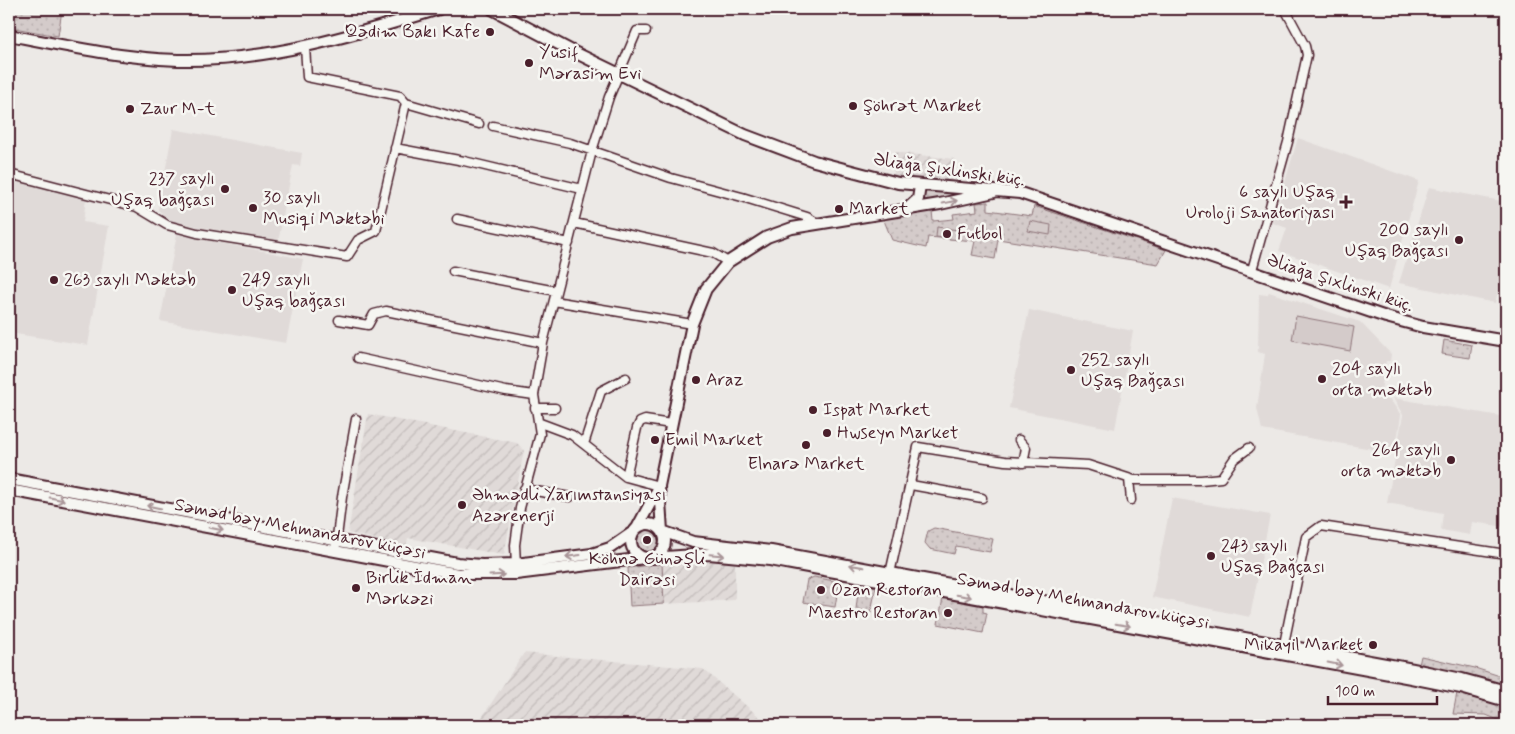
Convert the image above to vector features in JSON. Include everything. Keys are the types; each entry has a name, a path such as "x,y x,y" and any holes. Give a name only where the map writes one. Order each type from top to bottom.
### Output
{"main road":[{"path":"9,35 119,56 180,60 245,56 305,47 375,29 439,9"},
{"name":"Əliağa Şıxlinski küç.","path":"492,9 618,74 745,135 787,152 848,171 920,186 1020,193 1411,324 1506,341"},
{"path":"905,210 917,201 920,186"},
{"path":"659,486 631,537 632,549 636,553 648,558 656,556 664,548 659,486 692,324 706,289 728,262 766,237 792,228 905,210 994,192"},
{"name":"Səməd bəy Mehmandarov küçəsi","path":"9,479 457,563 482,565 516,564 602,552 635,530"},
{"name":"Səməd bəy Mehmandarov küçəsi","path":"9,490 439,571 482,576 697,554 749,557 889,578 1284,644 1462,678 1506,691"},
{"path":"635,530 647,524 653,524 662,531"},
{"name":"Səməd bəy Mehmandarov küçəsi","path":"662,531 693,542 771,551 889,578 1412,678 1461,688 1506,701"}],"street":[{"path":"1252,270 1288,142 1307,55 1305,46 1285,9"},
{"path":"516,564 516,532 524,489 537,446 540,423 534,395 543,343 592,152 618,74 637,31 646,31"},
{"path":"9,174 137,207 167,225 197,233 347,257 358,240 376,231 406,103 404,98 400,96 307,77 305,47"},
{"path":"406,103 479,124"},
{"path":"493,126 570,143 671,178 751,199 807,217 817,223"},
{"path":"396,148 464,161 582,189"},
{"path":"457,219 568,243"},
{"path":"574,223 713,253 728,262"},
{"path":"453,272 556,291"},
{"path":"554,301 692,324"},
{"path":"339,320 368,325 374,314 386,311 543,343"},
{"path":"358,358 506,392 534,395"},
{"path":"584,444 601,391 626,378"},
{"path":"536,408 555,408"},
{"path":"336,552 356,419"},
{"path":"626,477 640,422 645,420 671,424"},
{"path":"540,423 572,435 626,477 659,486"},
{"path":"1019,440 1026,448 1023,463"},
{"path":"889,578 918,448 1023,463 1088,465 1129,479 1215,480 1226,473 1237,456 1249,448"},
{"path":"1129,479 1131,500"},
{"path":"910,485 982,498"},
{"path":"524,489 570,496"},
{"path":"1284,644 1306,537 1321,526 1506,554"}],"shaded area":[{"path":"9,9 62,10 58,36 9,27"},
{"name":"237 saylı Uşaq bağçası","path":"173,129 302,153 300,166 293,165 278,242 173,222 158,210"},
{"name":"6 saylı Uşaq Uroloji Sanatoriyası","path":"1298,138 1419,181 1389,289 1279,251 1287,228 1273,223"},
{"path":"893,152 954,159 957,184 894,177"},
{"name":"263 saylı Məktəb","path":"9,178 86,198 83,222 109,226 88,345 9,333"},
{"name":"200 saylı Uşaq Bağçası","path":"1429,187 1506,202 1506,277 1500,283 1495,303 1399,283"},
{"path":"925,190 969,194 921,204"},
{"path":"988,202 988,210 1032,216 1034,206 1166,250 1158,264 998,239 995,259 972,255 975,241 928,237 926,248 892,240 883,218 932,211 933,221 954,219 953,214 977,211 976,203"},
{"name":"Futbol","path":"1030,221 1051,225 1050,235 1028,231"},
{"name":"Futbol","path":"937,227 958,230 958,240 936,237"},
{"name":"249 saylı Uşaq bağçası","path":"177,234 303,259 286,343 160,321"},
{"path":"1506,285 1506,327 1498,326 1503,288"},
{"name":"204 saylı orta məktəb","path":"1269,292 1360,322 1391,354 1390,361 1386,361 1380,396 1389,398 1401,415 1395,453 1262,430 1257,408 1265,354 1258,352 1259,294 1267,295"},
{"name":"252 saylı Uşaq Bağçası","path":"1029,310 1133,331 1115,429 1009,408"},
{"path":"1296,316 1354,327 1350,351 1292,340"},
{"path":"1444,340 1472,345 1470,358 1442,354"},
{"name":"264 saylı orta məktəb","path":"1393,398 1506,417 1506,527 1472,522 1470,535 1441,530 1443,513 1387,503 1403,415"},
{"path":"368,414 517,443 524,450 504,555 408,538 406,546 348,533"},
{"name":"243 saylı Uşaq Bağçası","path":"1172,498 1270,515 1250,617 1152,597"},
{"path":"934,528 993,539 990,552 956,546 954,554 930,549 925,543 928,531"},
{"name":"Köhnə Günəşli Dairəsi","path":"647,530 655,533 658,541 655,549 647,552 639,549 636,541 639,533"},
{"path":"735,561 735,600 664,604 662,563"},
{"path":"662,563 664,604 630,606 628,568"},
{"path":"814,577 839,582 835,607 803,602 807,580"},
{"path":"859,584 876,587 871,612 856,609"},
{"path":"943,598 983,605 983,612 987,613 983,633 938,624"},
{"path":"524,653 703,669 769,725 477,725"},
{"path":"1421,656 1475,668 1503,677 1506,679 1506,685 1419,665"},
{"path":"1457,693 1506,707 1506,723 1486,715 1453,714"}],"place":[{"name":"Qədim Bakı Kafe","path":"490,32"},
{"name":"Yusif Mərasim Evi","path":"529,63"},
{"name":"Şöhrət Market","path":"853,106"},
{"name":"Zaur M-t","path":"130,109"},
{"name":"237 saylı Uşaq bağçası","path":"225,189"},
{"name":"6 saylı Uşaq Uroloji Sanatoriyası","path":"1346,202"},
{"name":"30 saylı Musiqi Məktəbi","path":"253,208"},
{"name":"Market","path":"839,209"},
{"name":"Futbol","path":"947,234"},
{"name":"200 saylı Uşaq Bağçası","path":"1459,240"},
{"name":"263 saylı Məktəb","path":"54,280"},
{"name":"249 saylı Uşaq bağçası","path":"232,290"},
{"name":"252 saylı Uşaq Bağçası","path":"1071,370"},
{"name":"204 saylı orta məktəb","path":"1322,379"},
{"name":"Araz","path":"696,380"},
{"name":"Ispat Market","path":"813,410"},
{"name":"Hwseyn Market","path":"827,433"},
{"name":"Emil Market","path":"655,440"},
{"name":"Elnarə Market","path":"806,445"},
{"name":"264 saylı orta məktəb","path":"1451,460"},
{"name":"Əhmədli Yarımstansiyası Azərenerji","path":"462,505"},
{"name":"Köhnə Günəşli Dairəsi","path":"647,540"},
{"name":"243 saylı Uşaq Bağçası","path":"1211,556"},
{"name":"Birlik İdman Mərkəzi","path":"356,588"},
{"name":"Ozan Restoran","path":"821,590"},
{"name":"Maestro Restoran","path":"948,613"},
{"name":"Mikayil Market","path":"1373,645"}]}
